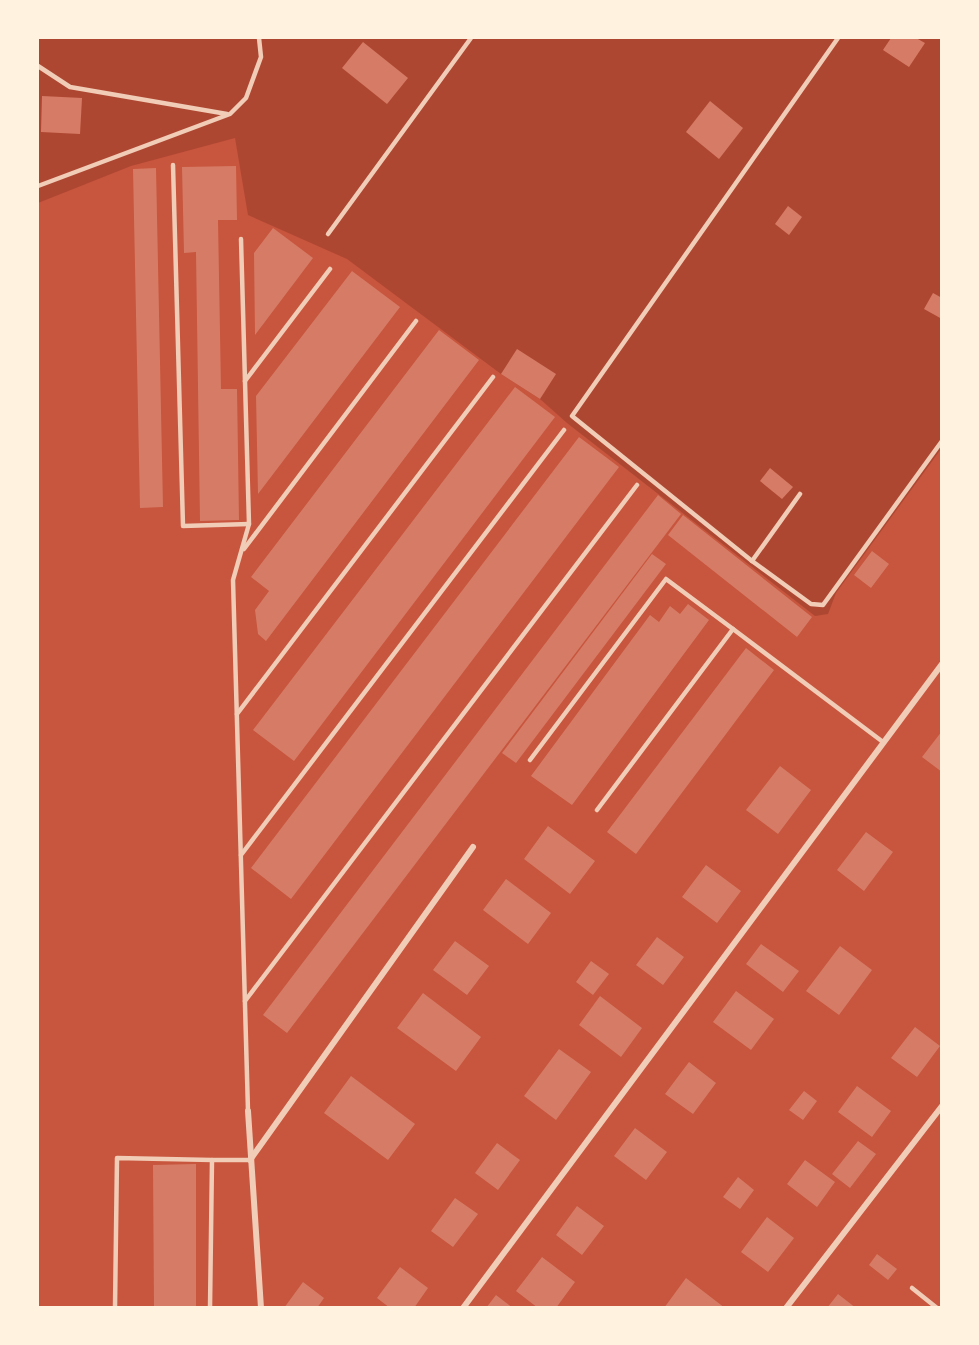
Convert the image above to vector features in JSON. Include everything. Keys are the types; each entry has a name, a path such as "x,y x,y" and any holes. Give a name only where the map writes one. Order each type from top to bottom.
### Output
{"street":[{"path":"463,1308 942,664"},
{"path":"250,1160 473,847"},
{"path":"786,1308 942,1106"},
{"path":"248,1111 261,1308"}],"lane":[{"path":"38,186 230,114 246,98 261,57 259,38"},
{"path":"328,234 471,38"},
{"path":"838,38 572,416 752,561 811,604 823,605 942,441"},
{"path":"38,66 70,87 230,114"},
{"path":"173,165 183,526 249,524"},
{"path":"241,239 249,524 233,580 248,1111"},
{"path":"245,381 330,269"},
{"path":"240,553 416,321"},
{"path":"236,715 493,377"},
{"path":"240,856 564,430"},
{"path":"245,1001 637,486"},
{"path":"752,561 800,494"},
{"path":"530,760 666,579 883,742"},
{"path":"597,810 733,629"},
{"path":"115,1308 117,1158 250,1160"},
{"path":"210,1308 212,1160"},
{"path":"912,1288 937,1308"}],"shaded area":[{"path":"38,38 941,38 941,449 836,593 828,614 815,616 567,423 540,399 501,374 347,259 248,215 235,138 131,166 38,203"}],"building":[{"path":"891,38 916,38 925,43 909,67 883,50"},
{"path":"363,42 408,78 387,104 342,68"},
{"path":"42,96 82,98 80,134 41,132"},
{"path":"710,101 743,128 719,159 686,132"},
{"path":"236,166 237,220 218,220 221,389 237,389 239,520 200,521 196,252 184,253 182,167"},
{"path":"156,168 163,507 140,508 133,169"},
{"path":"788,206 802,217 789,235 775,224"},
{"path":"273,228 313,258 255,335 254,253"},
{"path":"352,271 400,307 258,494 256,396"},
{"path":"933,293 942,298 942,319 924,309"},
{"path":"439,330 479,360 266,641 258,634 255,610 269,591 251,577"},
{"path":"517,349 556,374 540,399 501,374"},
{"path":"515,387 555,417 294,761 253,730"},
{"path":"579,437 619,467 291,899 251,868"},
{"path":"770,468 793,487 782,499 760,481"},
{"path":"658,495 681,514 287,1033 263,1015"},
{"path":"683,515 812,617 797,637 668,535"},
{"path":"872,551 889,564 871,588 854,575"},
{"path":"652,554 666,564 516,763 502,753"},
{"path":"688,604 709,620 572,805 531,776 650,615 659,622 670,606 680,614"},
{"path":"746,648 774,670 636,854 607,832"},
{"path":"942,731 942,772 922,757"},
{"path":"780,766 811,790 778,834 746,810"},
{"path":"548,826 595,861 570,894 524,859"},
{"path":"866,832 893,852 864,891 837,870"},
{"path":"706,865 741,891 717,923 682,897"},
{"path":"506,879 551,913 528,944 483,910"},
{"path":"657,937 684,957 663,985 636,965"},
{"path":"455,941 489,966 467,995 433,970"},
{"path":"761,944 799,971 783,992 746,964"},
{"path":"840,946 872,970 839,1015 806,991"},
{"path":"591,961 609,974 593,995 576,982"},
{"path":"736,991 774,1019 751,1050 713,1022"},
{"path":"423,993 481,1037 456,1071 397,1028"},
{"path":"600,996 642,1028 621,1057 579,1025"},
{"path":"915,1027 940,1046 917,1077 891,1058"},
{"path":"559,1049 591,1072 556,1120 524,1096"},
{"path":"689,1062 716,1083 693,1114 665,1094"},
{"path":"351,1076 415,1124 388,1160 324,1113"},
{"path":"857,1086 891,1111 872,1137 838,1112"},
{"path":"804,1091 817,1101 803,1120 789,1110"},
{"path":"635,1128 667,1152 646,1180 614,1156"},
{"path":"858,1141 876,1154 850,1188 832,1174"},
{"path":"497,1143 520,1160 498,1190 475,1173"},
{"path":"805,1160 835,1182 817,1207 787,1184"},
{"path":"196,1164 196,1308 154,1308 153,1165"},
{"path":"738,1177 754,1190 740,1209 723,1197"},
{"path":"455,1198 478,1214 453,1247 431,1231"},
{"path":"577,1206 604,1226 582,1255 556,1235"},
{"path":"767,1217 794,1238 768,1272 741,1252"},
{"path":"877,1254 897,1269 888,1280 869,1265"},
{"path":"542,1257 575,1282 556,1308 538,1308 516,1291"},
{"path":"400,1267 428,1288 414,1308 390,1308 377,1298"},
{"path":"686,1278 725,1308 664,1308"},
{"path":"303,1282 324,1298 317,1308 284,1308"},
{"path":"838,1294 856,1308 827,1308"},
{"path":"496,1295 513,1308 486,1308"}]}
